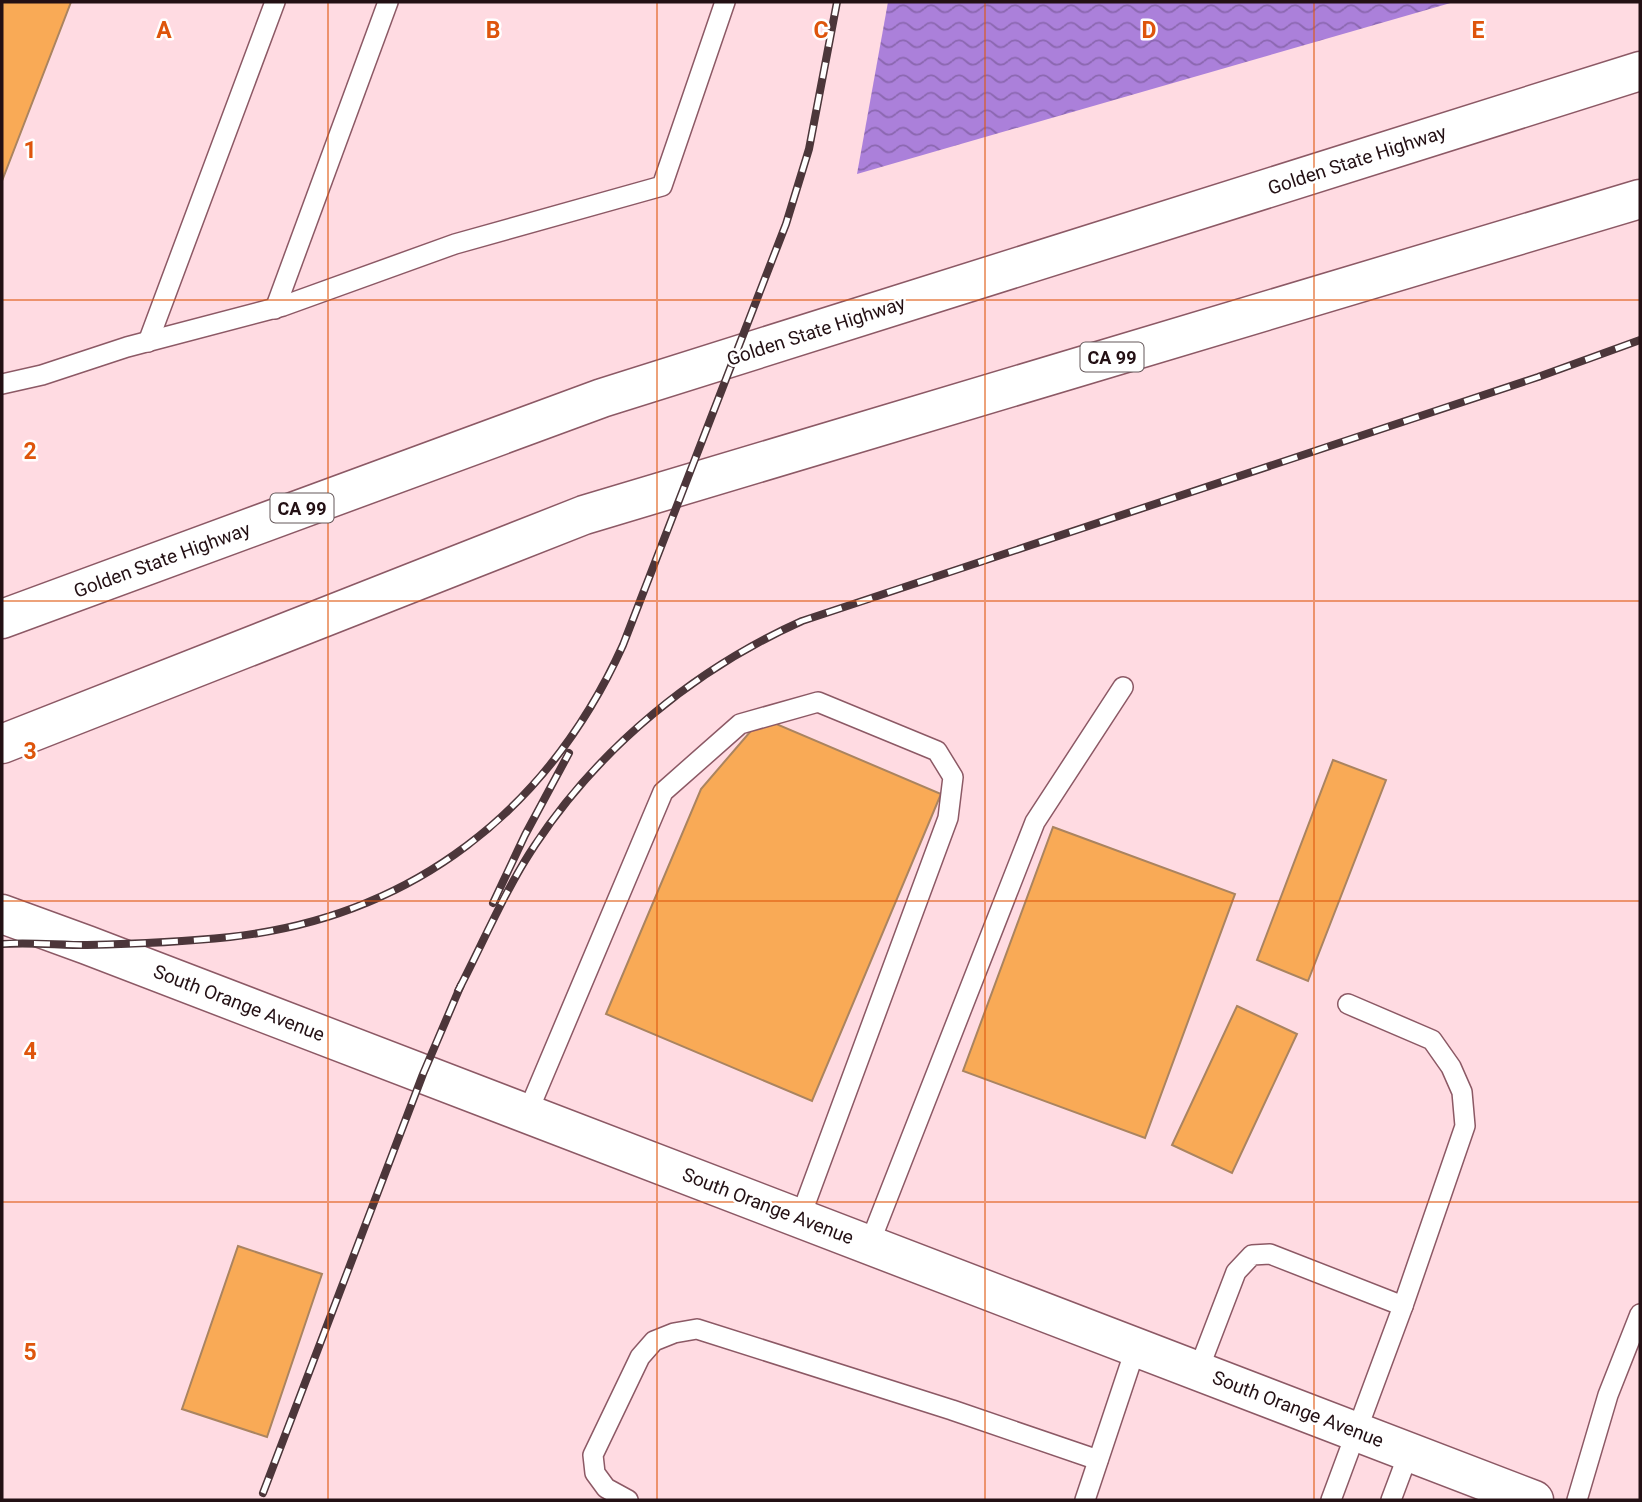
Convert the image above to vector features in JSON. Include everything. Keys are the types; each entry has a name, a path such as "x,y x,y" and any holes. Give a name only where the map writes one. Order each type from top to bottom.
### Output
{"main road":[{"name":"Golden State Highway","path":"2,619 602,398 1640,71"},
{"name":"CA 99","path":"2,744 583,515 1640,199"},
{"name":"South Orange Avenue","path":"2,914 1534,1500"}],"lane":[{"path":"148,342 275,2"},
{"path":"275,309 388,2"},
{"path":"2,384 275,309 455,244 662,186 724,2"},
{"path":"869,1245 1035,822 1123,687"},
{"path":"527,1114 663,792 740,724 818,702 937,751 953,777 948,818 800,1219"},
{"path":"1331,1500 1358,1433 1465,1126 1462,1092 1451,1066 1432,1040 1348,1003"},
{"path":"1198,1371 1236,1272 1252,1255 1270,1254 1403,1306"},
{"path":"1577,1500 1608,1395 1640,1314"},
{"path":"628,1500 606,1488 595,1474 593,1455 640,1357 654,1341 674,1333 697,1329 952,1410 1098,1460"},
{"path":"1085,1500 1136,1347"},
{"path":"1391,1500 1409,1452"}],"water":[{"path":"888,2 1454,2 857,174"}],"building":[{"path":"2,2 71,2 2,181"},
{"path":"762,718 941,794 812,1101 606,1014 701,789"},
{"path":"1333,760 1386,780 1308,981 1257,960"},
{"path":"1053,827 1235,894 1145,1138 963,1071"},
{"path":"1237,1006 1297,1034 1232,1173 1172,1145"},
{"path":"238,1246 322,1274 267,1437 182,1409"}],"railway":[{"path":"2,944 122,944 230,937 296,926 358,906 415,880 467,846 514,805 556,758 592,704 623,645 786,224 809,149 837,2"},
{"path":"458,991 524,862 589,775 653,714 724,662 762,640 802,621 1538,377 1640,340"},
{"path":"493,903 525,835 569,753"},
{"path":"263,1493 423,1074 461,985"}]}
